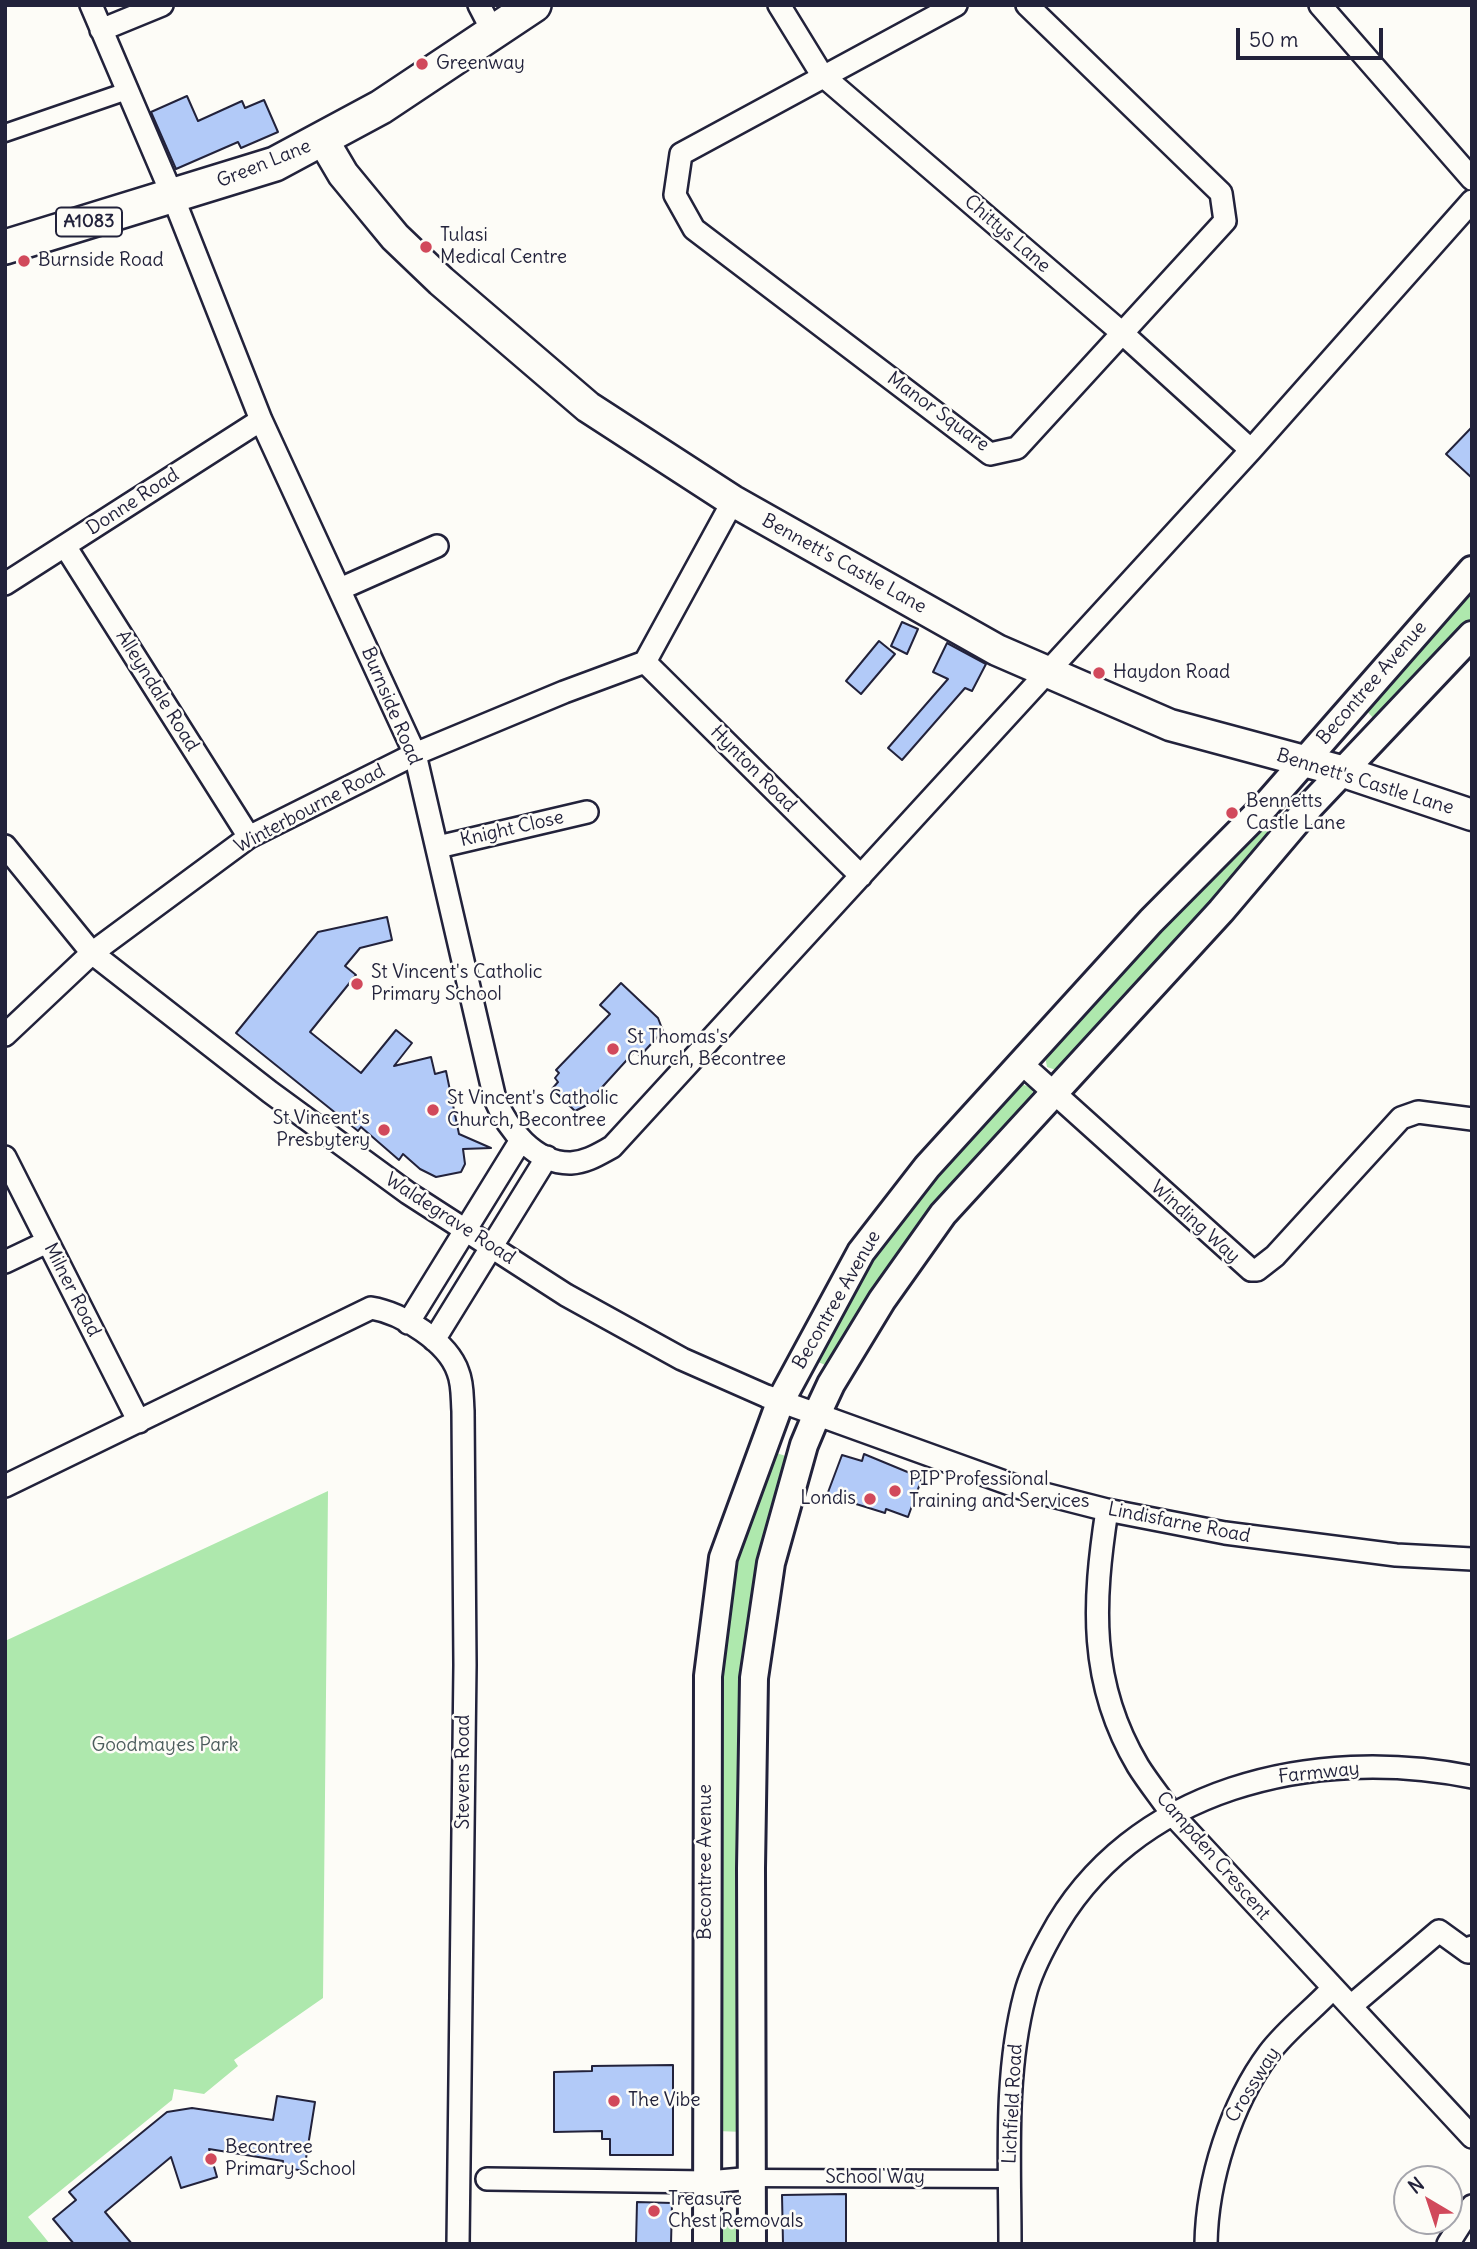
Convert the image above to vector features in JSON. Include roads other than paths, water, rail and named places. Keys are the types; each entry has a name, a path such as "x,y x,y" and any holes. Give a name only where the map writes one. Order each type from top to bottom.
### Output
{"main road":[{"name":"Green Lane","path":"5,247 275,164 381,107 486,19 534,5"},
{"name":"Bennett's Castle Lane","path":"323,140 351,184 395,237 441,281 588,407 733,501 998,650 1170,725 1341,771 1472,815"}],"street":[{"name":"Burnside Road","path":"91,5 173,197 261,420 415,754 495,1099 505,1122 520,1140 547,1157 570,1163 590,1159 612,1147 861,876"},
{"path":"101,30 162,5"},
{"name":"Chittys Lane","path":"779,5 822,75 1121,332 1251,450"},
{"name":"Manor Square","path":"956,5 822,75 681,154 675,195 694,229 990,454 1017,448 1225,221 1221,193 1027,5"},
{"path":"1320,5 1472,178"},
{"path":"5,133 127,91"},
{"path":"861,876 1251,450 1472,201"},
{"name":"Donne Road","path":"5,584 261,420"},
{"path":"645,662 733,501"},
{"name":"Alleyndale Road","path":"65,546 249,837"},
{"path":"340,589 437,546"},
{"name":"Becontree Avenue","path":"708,2244 708,1676 723,1558 780,1400 846,1277 884,1219 1151,921 1304,762 1472,570"},
{"name":"Becontree Avenue","path":"752,2244 751,1868 754,1678 771,1563 804,1445 817,1414 831,1384 882,1300 943,1214 1221,911 1341,771 1472,635"},
{"name":"Winterbourne Road","path":"5,1035 92,953 249,837 415,754 564,691 645,662"},
{"name":"Hynton Road","path":"645,662 861,876"},
{"name":"Knight Close","path":"438,846 587,812"},
{"name":"Waldegrave Road","path":"5,846 92,953 270,1092 408,1193 566,1295 682,1359 817,1414"},
{"name":"Winding Way","path":"1021,1063 1251,1270 1257,1270 1275,1256 1401,1118 1418,1112 1472,1119"},
{"path":"408,1323 520,1140"},
{"name":"Milner Road","path":"5,1157 139,1422"},
{"path":"434,1340 547,1157"},
{"path":"5,1262 47,1242"},
{"name":"Stevens Road","path":"5,1486 372,1308 389,1312 434,1340 458,1371 463,1411 464,1759 458,2244"},
{"name":"Lindisfarne Road","path":"817,1414 1021,1488 1107,1510 1225,1533 1396,1555 1472,1559"},
{"name":"Campden Crescent","path":"1107,1510 1095,1609 1107,1692 1117,1725 1138,1766 1172,1814 1472,2137"},
{"name":"Farmway","path":"1172,1814 1215,1793 1293,1773 1346,1768 1472,1777"},
{"name":"Lichfield Road","path":"1010,2244 1013,2047 1025,1993 1060,1918 1086,1883 1124,1845 1172,1814"},
{"path":"1351,2006 1439,1931 1468,1952 1472,1947"},
{"name":"Crossway","path":"1206,2244 1206,2227 1227,2127 1269,2053 1334,1988"},
{"name":"School Way","path":"487,2179 708,2182 752,2178 1010,2179"},
{"path":"1448,2244 1472,2206"}],"place":[{"name":"Greenway","path":"422,64"},
{"name":"Tulasi Medical Centre","path":"426,247"},
{"name":"Burnside Road","path":"24,261"},
{"name":"Haydon Road","path":"1099,673"},
{"name":"Bennetts Castle Lane","path":"1232,813"},
{"name":"St Vincent's Catholic Primary School","path":"357,984"},
{"name":"St Thomas's Church, Becontree","path":"613,1049"},
{"name":"St Vincent's Catholic Church, Becontree","path":"433,1110"},
{"name":"St Vincent's Presbytery","path":"384,1130"},
{"name":"PIP Professional Training and Services","path":"895,1491"},
{"name":"Londis","path":"870,1499"},
{"name":"The Vibe","path":"614,2101"},
{"name":"Becontree Primary School","path":"211,2159"},
{"name":"Treasure Chest Removals","path":"654,2211"}],"park label":[{"name":"Goodmayes Park","path":"165,1746"}]}
